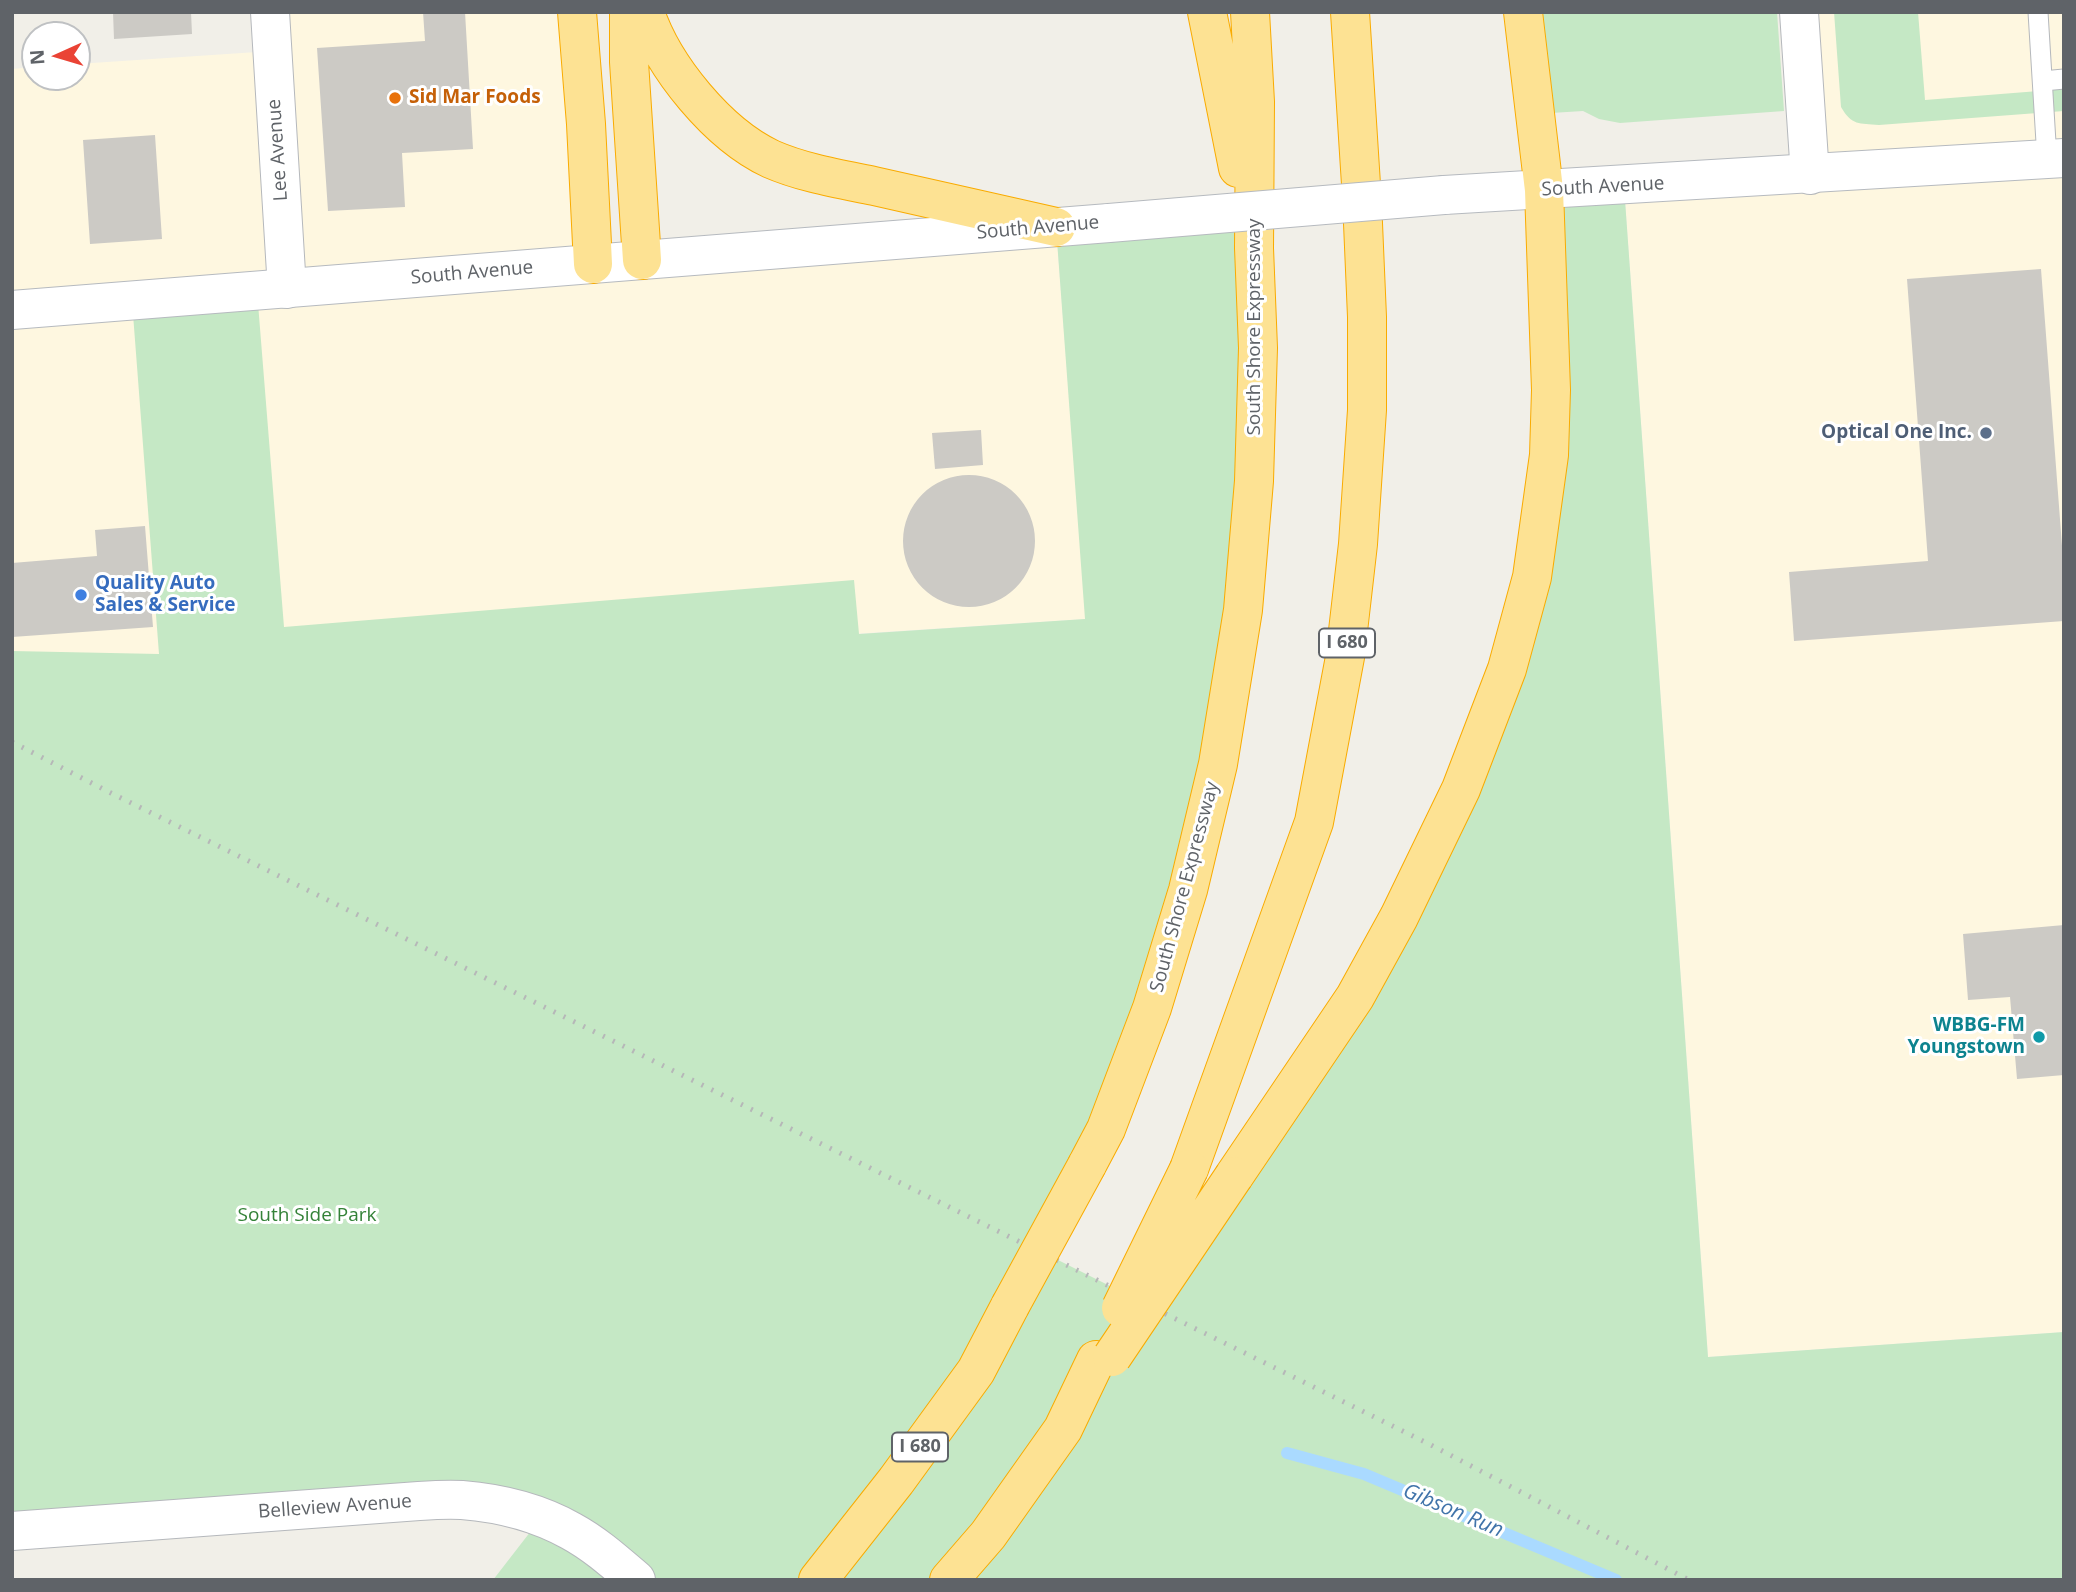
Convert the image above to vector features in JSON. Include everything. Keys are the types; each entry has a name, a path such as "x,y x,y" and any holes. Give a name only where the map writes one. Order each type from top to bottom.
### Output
{"highway":[{"path":"577,12 593,264"},
{"path":"629,12 629,62 642,260"},
{"path":"645,12 650,28 697,101 733,134 771,159 815,173 1056,227"},
{"path":"1207,12 1254,248"},
{"name":"South Shore Expressway","path":"818,1580 896,1481 976,1371 1087,1165 1105,1129 1152,1007 1188,890 1218,764 1242,610 1254,481 1258,348 1254,248 1255,102 1250,12"},
{"name":"I 680","path":"949,1580 988,1535 1063,1429 1104,1359 1189,1169 1314,822 1345,657 1358,544 1367,410 1367,317 1350,12"},
{"path":"1104,1359 1234,1176 1355,997 1399,917 1461,789 1507,668 1532,578 1549,455 1551,390 1544,190 1523,12"}],"main road":[{"name":"Lee Avenue","path":"270,12 287,289"},
{"path":"1799,12 1810,175"},
{"name":"South Avenue","path":"12,310 1444,195 2055,159"},
{"name":"Belleview Avenue","path":"12,1531 461,1500 504,1506 541,1517 571,1531 600,1550 636,1580"}],"lane":[{"path":"2038,12 2043,81 2055,159"},
{"path":"2043,81 2064,79"}],"shaded area":[{"path":"270,12 577,12 593,264 1056,227 1086,619 12,688 12,69 21,68 21,91 91,91 91,63 272,51"},
{"path":"1799,12 2064,12 2064,1332 1708,1357 1624,186 1809,175"}],"green space":[{"path":"1523,12 1777,12 1784,111 1620,123 1599,119 1583,111 1535,114"},
{"path":"1834,12 1918,12 1925,100 2064,89 2064,111 1879,125 1853,121 1841,107"},
{"name":"South Side Park","path":"1624,186 1708,1357 2064,1332 2064,1580 493,1580 541,1518 504,1506 12,1531 12,651 159,654 132,301 257,291 284,627 854,580 859,634 1085,619 1056,227 1242,212 1258,348 1188,890 1040,1251 1150,1306 1355,997 1532,577 1544,190"}],"building":[{"path":"113,12 191,12 192,34 114,39"},
{"name":"Sid Mar Foods","path":"423,12 465,12 473,149 402,153 405,207 328,211 317,48 425,41"},
{"path":"155,135 162,239 90,244 83,140"},
{"name":"Optical One Inc.","path":"2041,269 2064,572 2064,621 1794,641 1789,572 1928,561 1907,279"},
{"path":"981,430 983,465 935,469 932,433"},
{"path":"969,475 994,480 1016,494 1030,516 1035,541 1030,566 1016,588 994,602 969,607 944,602 922,588 908,566 903,541 908,516 922,494 944,480"},
{"name":"Quality Auto Sales & Service","path":"145,526 153,627 12,637 12,563 97,556 95,530"},
{"name":"WBBG-FM Youngstown","path":"2064,925 2064,1075 2017,1079 2010,997 1968,1000 1963,934"}],"waterway":[{"name":"Gibson Run","path":"1287,1453 1364,1474 1616,1580"}],"railway":[{"path":"12,742 1431,1445 1689,1580"}],"place":[{"name":"Sid Mar Foods","path":"395,98"},
{"name":"Optical One Inc.","path":"1986,433"},
{"name":"Quality Auto Sales & Service","path":"81,595"},
{"name":"WBBG-FM Youngstown","path":"2039,1037"}]}
